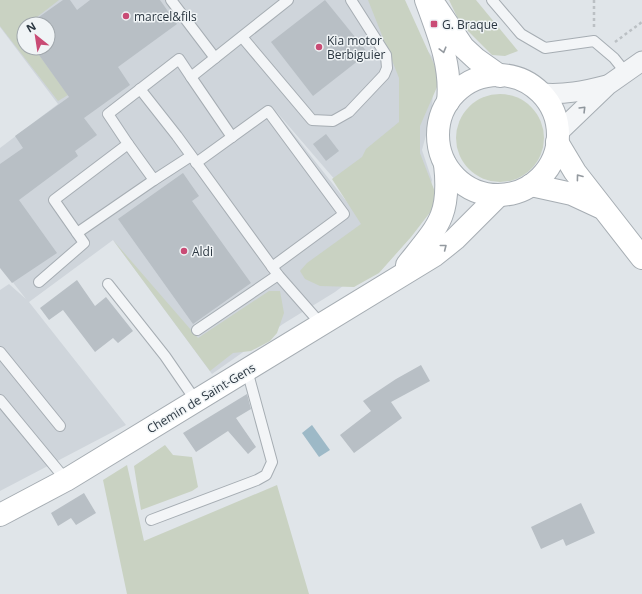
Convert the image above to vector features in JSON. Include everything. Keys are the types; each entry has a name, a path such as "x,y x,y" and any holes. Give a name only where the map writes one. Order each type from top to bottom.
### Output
{"main road":[{"path":"426,0 443,48 449,77 448,102"},
{"path":"431,0 463,47 476,59 500,76"},
{"path":"558,138 549,166 542,176 532,185 516,193 499,195 486,194 462,184 452,175 445,164 439,149 438,132 441,116 448,102 466,85 488,76 515,78 529,84 541,94 553,112 558,138 575,172 642,258"},
{"name":"Chemin de Saint-Gens","path":"399,275 431,236 441,218 446,204 447,184 445,164"},
{"path":"532,185 572,194 602,208"},
{"name":"Chemin de Saint-Gens","path":"0,515 66,480 434,255 455,239 485,211 499,195"}],"street":[{"path":"558,138 608,85 642,61"},
{"path":"541,94 581,92 608,85"}],"lane":[{"path":"171,0 215,58"},
{"path":"191,77 288,0"},
{"path":"242,37 312,120 333,121 349,112 384,75 387,68 386,56 351,0"},
{"path":"492,0 521,34 545,48 594,41 614,58 626,73"},
{"path":"154,180 108,114 179,59 232,137"},
{"path":"140,89 275,271 321,324"},
{"path":"77,233 154,180 194,160 232,137 268,111 344,214 275,271 197,330"},
{"path":"39,282 84,243 54,200 128,144"},
{"path":"108,284 165,356 196,401"},
{"path":"0,352 60,426"},
{"path":"151,520 257,480 266,474 272,462 247,370"},
{"path":"0,400 66,480"}],"path":[{"path":"594,0 594,41"},
{"path":"605,50 625,33 642,22"}],"shaded area":[{"path":"0,0 387,0 434,59 432,113 422,150 432,180 422,221 392,246 274,109 387,253 335,292 283,324 212,374 113,240 29,302 126,425 0,491 0,290 9,284 26,299 0,266 0,148 58,104 22,56 56,56 56,16 16,16 16,48 0,27"}],"green space":[{"path":"0,0 59,0 38,16 16,16 16,47 0,26"},
{"path":"368,0 405,0 438,73 437,87 420,126 420,153 435,192 435,206 411,237 379,273 354,287 320,286 305,279 300,271 307,263 361,224 332,179 362,157 366,149 399,122 399,78"},
{"path":"449,0 476,0 518,51 505,56 492,55 460,23"},
{"path":"23,56 40,56 68,95 58,101"},
{"path":"500,94 517,98 531,107 540,121 544,138 540,155 531,169 517,178 500,182 483,178 469,169 460,155 456,138 460,121 469,107 483,98"},
{"path":"113,240 198,338 269,291 280,291 284,313 277,333 270,341 251,351 233,353 210,371"},
{"path":"165,445 173,455 192,457 198,487 192,491 141,510 134,466"},
{"path":"127,465 144,541 277,485 309,594 127,594 103,480"}],"water":[{"path":"312,425 330,450 319,457 302,433"}],"building":[{"path":"63,0 70,0 77,10 90,0 160,0 177,24 118,67 130,85 84,118 97,135 75,151 78,156 19,200 57,253 12,283 0,268 0,164 23,148 15,136 69,97 40,56 56,56 56,16 40,16"},
{"name":"Kia motor Berbiguier","path":"325,0 368,53 313,96 271,42"},
{"path":"326,134 339,151 326,161 313,144"},
{"name":"Aldi","path":"183,173 199,196 192,201 251,283 193,324 118,219"},
{"path":"77,280 95,306 106,297 133,331 118,343 113,338 95,352 63,310 49,320 40,308"},
{"path":"421,365 430,381 391,402 402,418 354,453 340,435 371,411 363,401 396,379"},
{"path":"247,394 251,409 236,418 256,447 248,454 228,431 196,452 183,433"},
{"path":"84,493 96,513 76,525 71,518 58,526 51,513"},
{"path":"581,503 595,533 566,546 563,539 541,549 531,527"}],"place":[{"name":"marcel&fils","path":"126,16"},
{"name":"G. Braque","path":"434,24"},
{"name":"Kia motor Berbiguier","path":"319,47"},
{"name":"Aldi","path":"184,251"}]}
